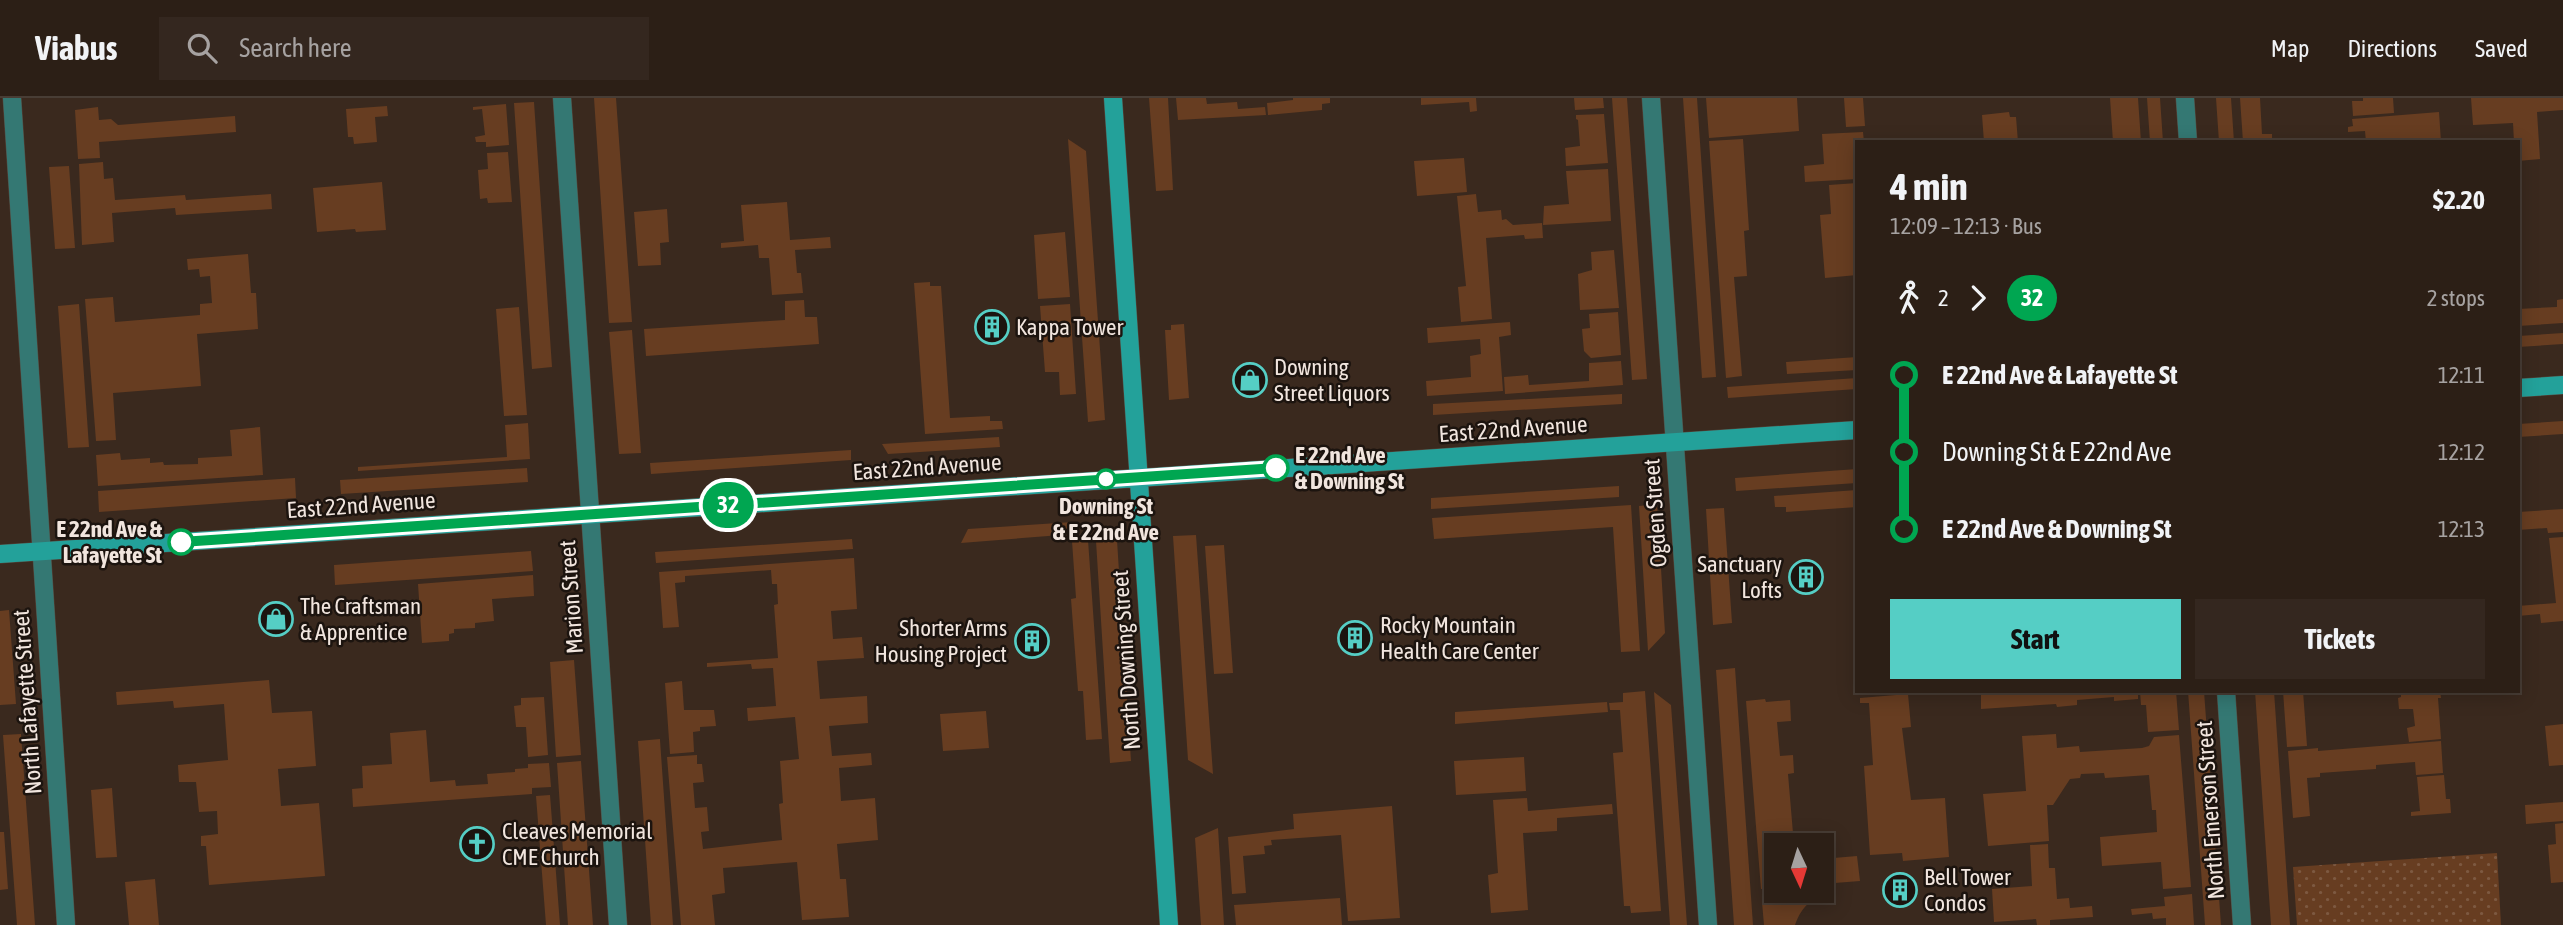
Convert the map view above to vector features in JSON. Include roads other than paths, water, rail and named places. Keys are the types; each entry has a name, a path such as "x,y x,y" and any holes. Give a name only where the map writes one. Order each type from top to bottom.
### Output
{"street":[{"name":"North Lafayette Street","path":"12,98 66,925"},
{"name":"Marion Street","path":"562,98 618,925"},
{"name":"North Downing Street","path":"1113,98 1169,925"},
{"name":"Ogden Street","path":"1651,98 1708,925"},
{"path":"2185,98 2188,140"},
{"path":"2520,388 2563,385"},
{"name":"East 22nd Avenue","path":"0,554 1855,430"},
{"name":"North Emerson Street","path":"2226,693 2242,925"}],"place":[{"name":"Kappa Tower","path":"992,327"},
{"name":"Downing Street Liquors","path":"1250,380"},
{"name":"E 22nd Ave & Downing St","path":"1276,468"},
{"name":"Downing St & E 22nd Ave","path":"1106,479"},
{"name":"E 22nd Ave & Lafayette St","path":"181,542"},
{"name":"Sanctuary Lofts","path":"1806,577"},
{"name":"The Craftsman & Apprentice","path":"276,619"},
{"name":"Rocky Mountain Health Care Center","path":"1355,638"},
{"name":"Shorter Arms Housing Project","path":"1032,641"},
{"name":"Cleaves Memorial CME Church","path":"477,844"},
{"name":"Bell Tower Condos","path":"1900,890"}]}
